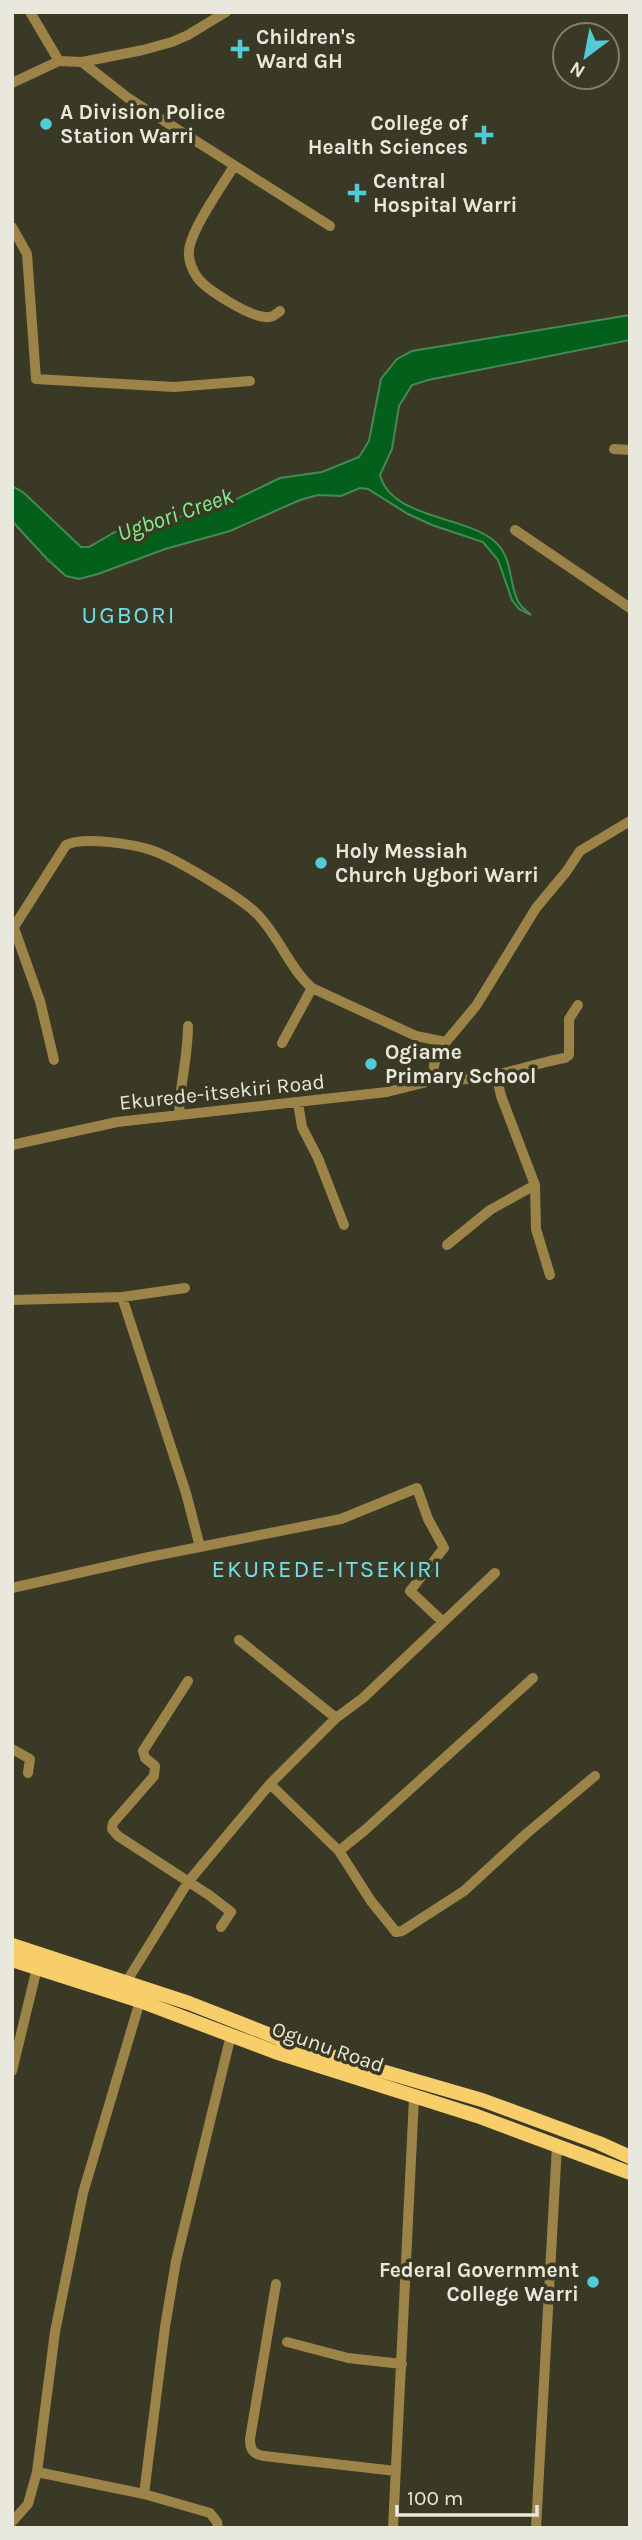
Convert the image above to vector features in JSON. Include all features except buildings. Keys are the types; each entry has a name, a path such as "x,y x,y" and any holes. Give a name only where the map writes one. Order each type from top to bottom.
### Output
{"main road":[{"name":"Ogunu Road","path":"12,1945 140,2001 275,2053 477,2116 630,2173"},
{"name":"Ogunu Road","path":"12,1960 37,1968 127,1981 304,2047 495,2105 630,2157"}],"street":[{"path":"30,12 59,61"},
{"path":"12,83 59,61 82,62 172,42 226,12"},
{"path":"82,62 128,98 330,226"},
{"path":"234,166 193,236 189,252 191,263 197,277 208,288 247,312 263,317 272,317 280,312"},
{"path":"12,227 27,254 36,379 174,387 250,381"},
{"path":"614,449 630,450"},
{"path":"515,530 630,608"},
{"path":"578,1005 569,1018 569,1055 565,1058 452,1081 434,1076 437,1055 476,1006 536,908 580,851 630,821"},
{"path":"54,1060 40,1000 13,929 66,845 89,841 151,850 248,905 267,925 303,981 312,988 416,1036 445,1042"},
{"path":"282,1043 312,988"},
{"path":"179,1114 188,1047 188,1026"},
{"path":"496,1074 501,1096 535,1185 536,1229 550,1275"},
{"name":"Ekurede-itsekiri Road","path":"12,1145 117,1122 387,1092 423,1083 434,1076"},
{"path":"298,1103 302,1127 318,1158 344,1225"},
{"path":"447,1245 490,1210 535,1185"},
{"path":"12,1300 122,1297 185,1289"},
{"path":"122,1297 186,1493 200,1547"},
{"path":"12,1588 341,1519 417,1488 428,1519 444,1548 410,1591 443,1622"},
{"path":"127,1981 188,1882 270,1784 336,1718 363,1698 495,1573"},
{"path":"239,1640 336,1718"},
{"path":"340,1851 533,1678"},
{"path":"188,1681 143,1751 145,1758 155,1766 155,1776 113,1823 112,1829 118,1836 231,1912 221,1927"},
{"path":"12,1749 30,1759 28,1773"},
{"path":"270,1784 340,1851 390,1926 396,1931 402,1931 464,1892 526,1834 595,1776"},
{"path":"12,2071 37,1968"},
{"path":"12,2522 28,2504 37,2472 55,2332 83,2193 140,2001"},
{"path":"145,2494 165,2327 176,2261 231,2035"},
{"path":"393,2528 414,2098"},
{"path":"536,2528 557,2145"},
{"path":"275,2284 250,2448 256,2454 264,2456 396,2471"},
{"path":"287,2343 348,2357 402,2364"},
{"path":"37,2472 145,2494 209,2513 217,2522 218,2528"}],"shaded area":[{"path":"630,315 630,340 428,380 412,385 399,406 392,449 380,475 387,489 398,500 413,508 480,532 493,540 507,560 518,601 531,615 519,609 512,600 498,560 483,542 408,514 368,489 360,488 341,496 318,495 300,500 230,531 165,549 79,579 66,576 12,521 12,486 24,493 81,547 89,547 115,532 220,507 280,478 322,472 359,457 369,441 381,379 397,359 412,351"}],"place":[{"name":"Children's Ward GH","path":"240,49"},
{"name":"A Division Police Station Warri","path":"46,124"},
{"name":"College of Health Sciences","path":"484,135"},
{"name":"Central Hospital Warri","path":"357,193"},
{"name":"Holy Messiah Church Ugbori Warri","path":"321,863"},
{"name":"Ogiame Primary School","path":"371,1064"},
{"name":"Federal Government College Warri","path":"593,2282"}],"district":[{"name":"UGBORI","path":"129,615"},
{"name":"EKUREDE-ITSEKIRI","path":"327,1569"}],"water label":[{"name":"Ugbori Creek","path":"175,514"}]}
